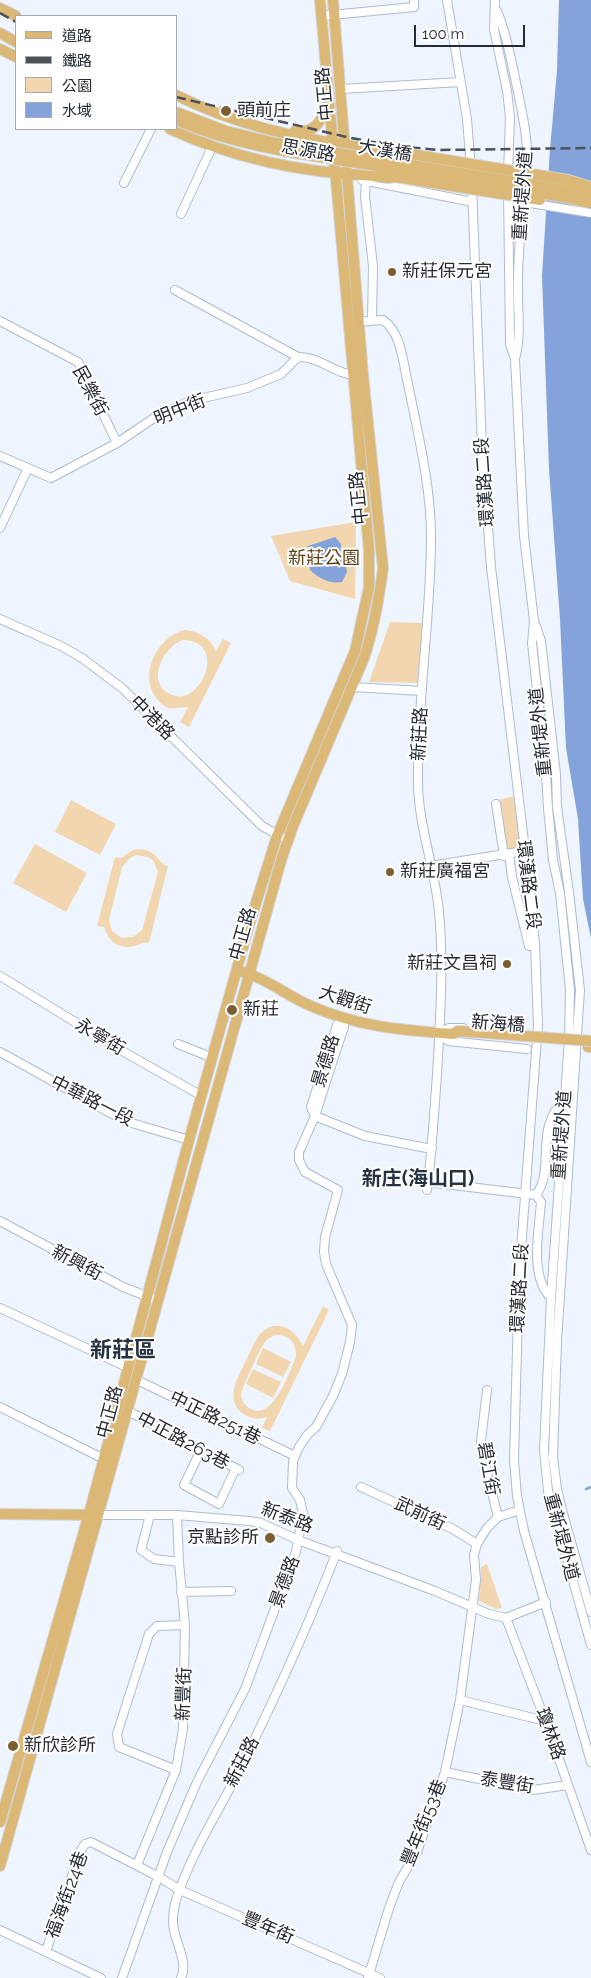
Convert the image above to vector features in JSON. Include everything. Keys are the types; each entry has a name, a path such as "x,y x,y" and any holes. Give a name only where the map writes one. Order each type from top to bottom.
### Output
{"main road":[{"name":"中正路","path":"0,1866 94,1515 104,1459 129,1368 152,1298 288,839 353,687 373,629 383,568 363,375 353,323 334,172 320,0"},
{"name":"中正路","path":"0,1822 94,1515 128,1411 189,1140 277,836 355,651 366,605 369,587 368,551 352,375 353,323 345,145 333,0"},
{"path":"0,8 15,16"},
{"path":"0,27 15,34"},
{"path":"0,34 15,42"},
{"path":"0,49 15,56"},
{"name":"思源路","path":"178,96 206,109 256,126 345,145"},
{"path":"245,122 306,132 321,121 328,98"},
{"name":"大漢橋","path":"178,113 226,131 276,143 590,203"},
{"name":"大漢橋","path":"178,121 224,138 275,150 412,171 590,203"},
{"path":"252,158 256,126"},
{"name":"思源路","path":"172,130 212,147 252,158 346,175 370,179 396,177 565,204 590,203"},
{"path":"280,163 283,132"},
{"path":"345,145 568,180 591,187"},
{"name":"大觀街","path":"237,970 249,973 308,1005 344,1019 374,1026 453,1034"},
{"name":"新海橋","path":"591,1042 458,1031 453,1034 458,1037 591,1048"},
{"name":"新泰路","path":"0,1514 94,1515"}],"street":[{"path":"321,16 414,7 414,0"},
{"name":"環漢路二段","path":"447,0 467,119 473,202 482,448 491,567 535,945 538,1025 519,1276 514,1460 520,1510 591,1762"},
{"name":"重新堤外道","path":"496,3 504,27 528,148 519,244 519,344 515,359"},
{"name":"重新堤外道","path":"496,3 494,29 510,117 507,217 510,344 515,359 524,536 534,621 532,643 553,860 560,893 570,990 565,1099 551,1298 544,1436 545,1469 555,1519 591,1645"},
{"path":"341,89 460,82"},
{"path":"124,182 150,130"},
{"name":"思源路","path":"345,145 372,146 470,160"},
{"path":"181,214 212,147"},
{"path":"353,323 372,320 373,266 365,196 370,179 473,202"},
{"path":"568,180 591,182"},
{"path":"175,290 298,357 308,357 344,374 363,375"},
{"name":"新莊路","path":"372,320 383,320 389,324 398,342 417,429 429,499 431,537 418,784 430,866 439,910 441,967 439,1033 428,1186 526,1195"},
{"name":"民樂街","path":"0,321 78,362 117,443"},
{"name":"明中街","path":"0,456 50,478 117,443 157,416 190,401 247,388 281,374 298,357"},
{"path":"0,528 28,468"},
{"name":"中港路","path":"0,619 61,646 82,658 122,688 255,819 277,836 288,839"},
{"name":"重新堤外道","path":"534,621 541,641 556,774 557,807 580,990 557,1341 553,1457 562,1510 591,1612"},
{"path":"353,687 422,691"},
{"path":"496,804 529,946 535,945"},
{"path":"430,866 524,852"},
{"name":"永寧街","path":"0,976 124,1052 202,1096"},
{"name":"景德路","path":"122,1978 167,1852 197,1782 245,1690 296,1552 303,1514 300,1500 292,1488 291,1482 294,1456 308,1434 316,1427 333,1396 349,1350 352,1325 326,1264 324,1252 325,1237 338,1190 304,1172 299,1160 299,1152 315,1116 344,1027 344,1019"},
{"name":"大觀街","path":"527,1049 448,1041 439,1033 449,1028 529,1032"},
{"path":"178,1044 212,1058"},
{"name":"中華路一段","path":"0,1052 125,1121 189,1140"},
{"path":"536,1195 543,1186 547,1129 558,1106 565,1099"},
{"path":"315,1116 364,1136 432,1149"},
{"path":"526,1195 536,1195"},
{"path":"536,1195 541,1202 537,1270 546,1293 551,1298"},
{"name":"新興街","path":"0,1221 115,1283 152,1298"},
{"path":"0,1308 129,1368"},
{"name":"中正路251巷","path":"135,1379 294,1456"},
{"name":"碧江街","path":"487,1390 482,1452 498,1517"},
{"path":"0,1407 104,1459"},
{"name":"中正路263巷","path":"128,1411 201,1450 236,1471 219,1504 184,1485 201,1450"},
{"name":"武前街","path":"361,1487 453,1530 477,1544"},
{"path":"477,1544 487,1528 498,1517 520,1510"},
{"name":"新泰路","path":"94,1515 216,1516 261,1523 298,1540 336,1552 472,1607 506,1618"},
{"path":"150,1515 141,1550 154,1559 179,1562"},
{"name":"新豐街","path":"137,1865 176,1770 183,1729 185,1625 177,1515"},
{"name":"豐年街53巷","path":"369,1975 389,1908 399,1882 417,1852 445,1772 460,1700 476,1580 474,1554 477,1544"},
{"name":"新莊路","path":"181,1978 184,1972 173,1928 176,1902 180,1890 216,1812 241,1767 310,1621 336,1552"},
{"path":"182,1592 231,1591"},
{"path":"506,1618 546,1602"},
{"name":"瓊林路","path":"506,1618 544,1716 591,1850"},
{"path":"176,1770 119,1747 117,1734 149,1634 157,1626 185,1625"},
{"path":"460,1700 538,1718 544,1716"},
{"name":"泰豐街","path":"445,1772 533,1790 568,1785"},
{"name":"豐年街","path":"91,1842 137,1865 180,1890 369,1975 380,1978"},
{"name":"福海街24巷","path":"46,1951 80,1850 85,1844 91,1842"},
{"path":"0,1930 101,1978"}],"green space":[{"name":"新莊公園","path":"356,522 355,599 290,581 271,536"},
{"path":"390,622 423,623 421,683 369,682"},
{"path":"186,630 196,632 208,639 216,651 223,639 231,643 189,727 180,722 188,707 169,708 162,704 157,699 149,679 150,668 159,648 176,633","holes":["183,640 197,643 205,651 207,661 205,673 200,684 192,692 181,696 170,694 159,681 158,673 164,657 169,649"]},
{"path":"515,796 521,850 505,853 493,801"},
{"path":"71,800 116,824 100,855 55,832"},
{"path":"35,844 87,873 66,912 13,883"},
{"path":"141,849 147,851 168,866 149,943 145,942 124,947 111,940 104,927 97,926 115,857 121,858 133,850","holes":["136,855 153,860 158,872 142,930 133,937 122,938 112,931 109,920 122,867 130,858"]},
{"path":"323,1306 329,1310 270,1431 262,1428 267,1417 256,1419 245,1415 238,1409 233,1395 237,1379 254,1343 258,1336 269,1327 281,1326 292,1331 303,1346","holes":["275,1335 291,1340 295,1348 296,1357 273,1402 259,1411 251,1409 245,1405 241,1397 242,1390 265,1342"]},
{"path":"263,1348 291,1362 283,1377 256,1364"},
{"path":"253,1369 281,1382 273,1398 246,1384"},
{"path":"487,1564 502,1608 496,1609 479,1601 481,1567"}],"water":[{"path":"559,0 591,0 591,938 583,899 578,819 566,748 560,619 549,469 542,276 557,71"},
{"path":"335,537 341,544 340,556 347,572 342,582 325,580 310,570 308,546"}],"waterway":[{"path":"586,1489 591,1487"}],"railway":[{"path":"0,13 15,21"},
{"path":"178,97 351,138 395,146 438,150 591,148"}],"place":[{"name":"頭前庄","path":"226,111"},
{"name":"新莊保元宮","path":"392,272"},
{"name":"新莊廣福宮","path":"390,872"},
{"name":"新莊文昌祠","path":"507,964"},
{"name":"新莊","path":"232,1010"},
{"name":"京點診所","path":"270,1538"},
{"name":"新欣診所","path":"13,1746"}],"district":[{"name":"新庄(海山口)","path":"418,1179"},
{"name":"新莊區","path":"123,1350"}]}
